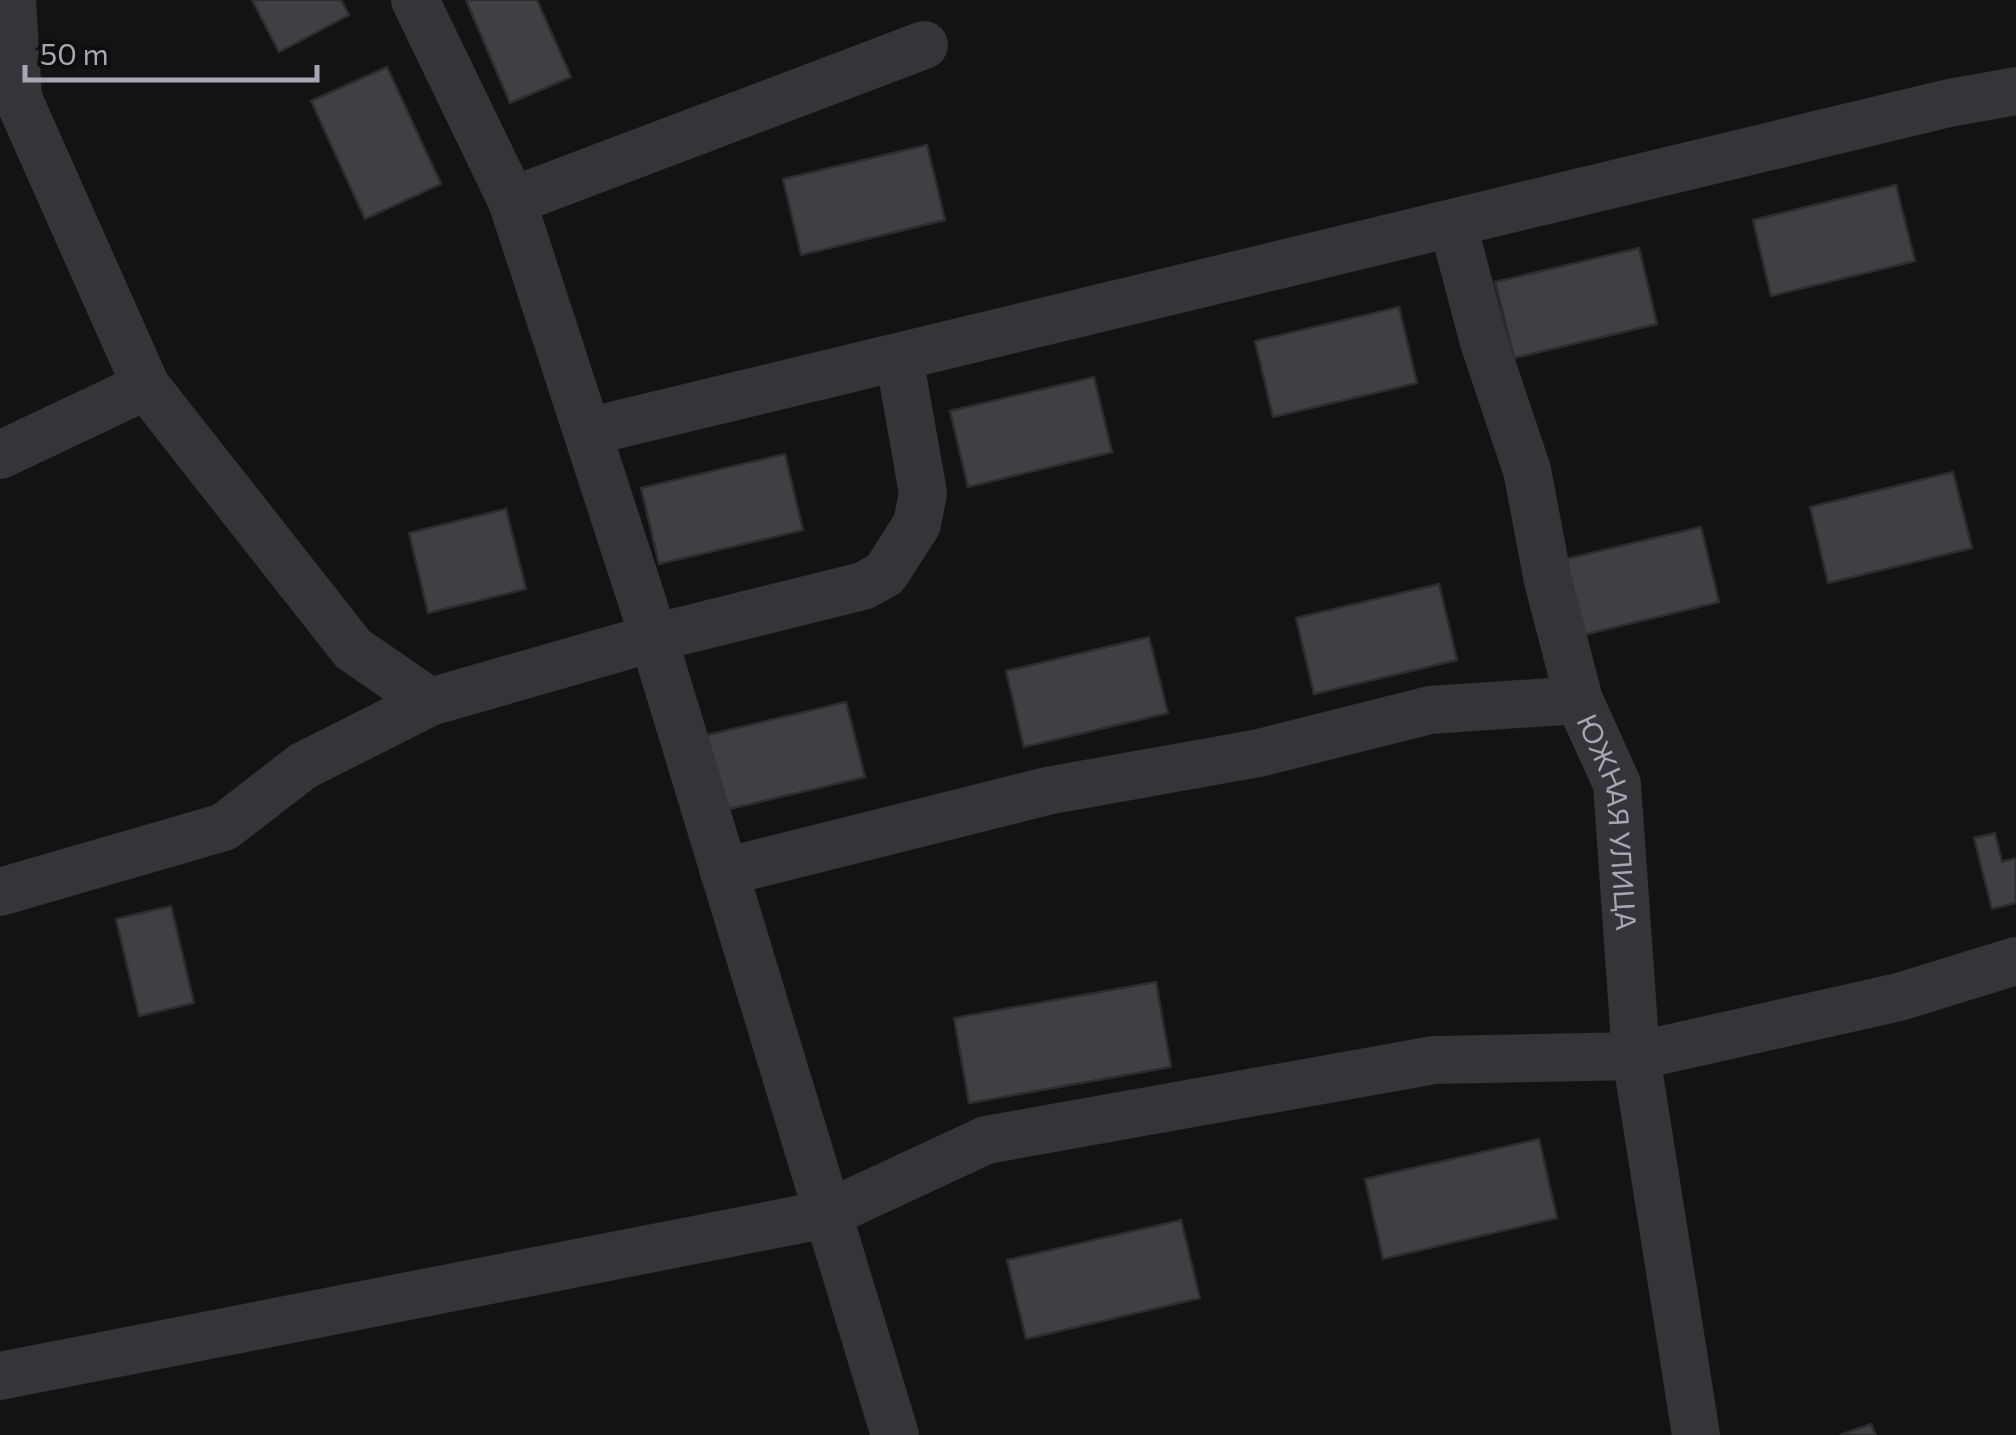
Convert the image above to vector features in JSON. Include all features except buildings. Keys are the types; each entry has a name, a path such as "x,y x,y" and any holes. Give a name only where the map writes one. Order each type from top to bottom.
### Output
{"street":[{"path":"12,0 9,100 146,386 353,648 430,702"},
{"path":"415,0 512,201 653,638 895,1435"},
{"path":"512,201 924,46"},
{"path":"587,432 1949,103 2016,91"},
{"name":"ЮЖНАЯ УЛИЦА","path":"1453,225 1484,342 1528,470 1548,580 1579,700 1617,784 1636,1056 1696,1435"},
{"path":"0,892 224,827 303,766 430,702 653,638 862,586 885,574 917,524 922,494 899,357"},
{"path":"0,455 146,386"},
{"path":"724,872 1047,791 1259,754 1430,710 1579,700"},
{"path":"0,1376 827,1214 986,1140 1434,1060 1636,1056 1899,997 2016,960"}]}
